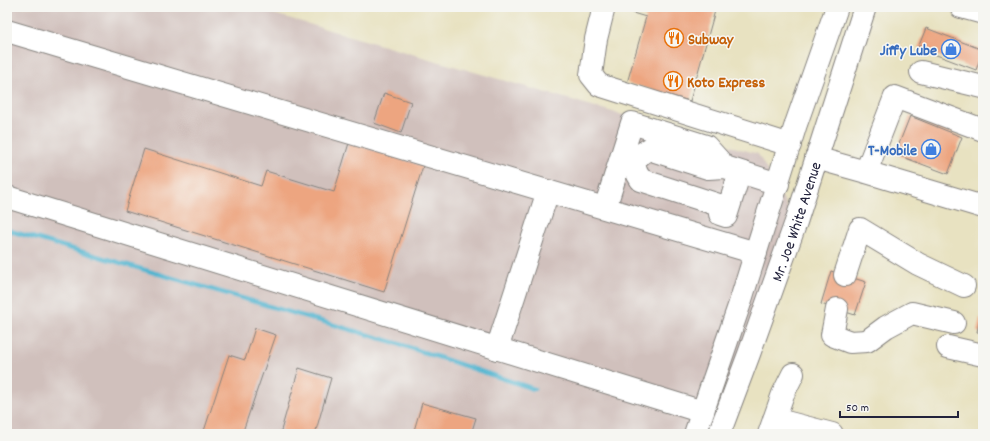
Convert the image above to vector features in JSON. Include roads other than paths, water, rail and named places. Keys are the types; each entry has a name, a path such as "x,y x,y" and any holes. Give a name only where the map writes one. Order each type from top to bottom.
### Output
{"main road":[{"path":"604,7 596,39 591,75 599,85 790,145"},
{"name":"Mr. Joe White Avenue","path":"695,434 837,7"},
{"name":"Mr. Joe White Avenue","path":"719,434 796,222 865,7"},
{"path":"961,7 983,13"},
{"path":"7,31 756,253"},
{"path":"921,72 983,87"},
{"path":"866,172 895,97 983,130"},
{"path":"605,208 632,123 706,146 733,169"},
{"path":"728,208 641,180 634,170 635,162 641,154 649,150 708,168 733,169 778,184"},
{"path":"816,158 983,207"},
{"path":"614,181 726,216 733,169"},
{"path":"498,349 548,191"},
{"path":"7,197 703,412"},
{"path":"844,275 860,228 918,264 964,286"},
{"path":"837,309 832,335 850,342 867,341 886,327 912,313 954,323"},
{"path":"948,347 983,355"},
{"path":"793,374 783,394 781,427 832,434"}],"waterway":[{"path":"7,230 393,342 534,389"}],"place":[{"name":"Subway","path":"674,38"},
{"name":"Jiffy Lube","path":"951,49"},
{"name":"Koto Express","path":"673,81"},
{"name":"T-Mobile","path":"931,149"}]}
